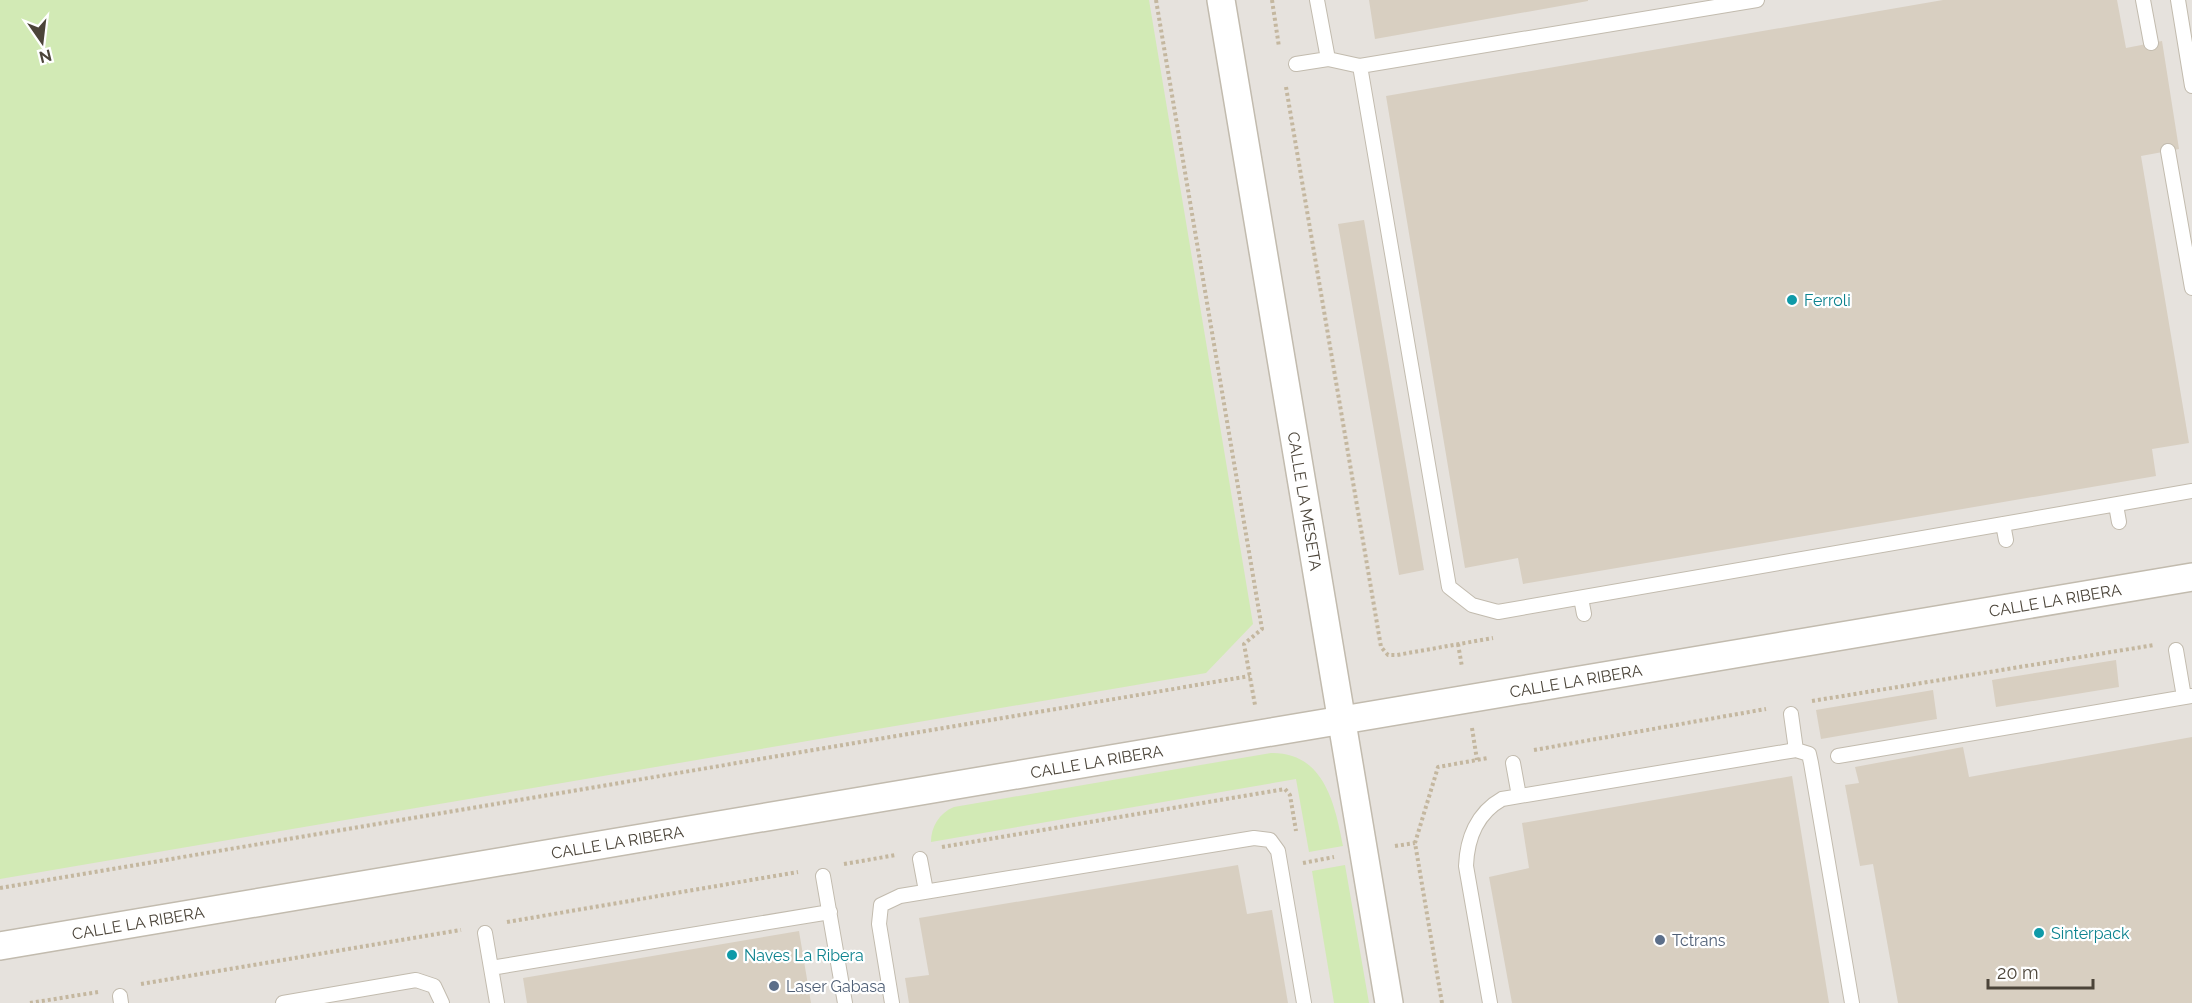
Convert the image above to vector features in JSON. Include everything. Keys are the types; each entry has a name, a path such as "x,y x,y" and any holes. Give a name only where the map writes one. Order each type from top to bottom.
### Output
{"street":[{"name":"CALLE LA MESETA","path":"1221,0 1389,1003"},
{"name":"CALLE LA RIBERA","path":"0,946 2192,576"}],"lane":[{"path":"1317,0 1328,59"},
{"path":"1296,64 1328,59 1360,66 1757,0"},
{"path":"2143,0 2151,43"},
{"path":"2178,0 2192,86"},
{"path":"1360,66 1449,587 1472,605 1497,612 2192,491"},
{"path":"2168,151 2192,288"},
{"path":"2116,505 2119,522"},
{"path":"2003,524 2006,540"},
{"path":"1581,598 1584,614"},
{"path":"1838,756 2188,697 2176,650"},
{"path":"1791,714 1796,750"},
{"path":"1490,1003 1466,866 1466,848 1475,826 1492,805 1502,799 1796,750 1809,754 1811,763 1852,1003"},
{"path":"1513,763 1519,796"},
{"path":"892,1003 879,924 881,905 900,896 1254,838 1270,840 1278,851 1304,1003"},
{"path":"920,859 926,891"},
{"path":"824,876 845,1003"},
{"path":"491,968 830,912"},
{"path":"485,933 497,1003"},
{"path":"283,1003 416,980 434,986 442,1003"}],"path":[{"path":"1156,0 1262,629 1244,645 1257,714"},
{"path":"1272,0 1281,55"},
{"path":"1285,78 1381,647 1388,655 1397,655 1504,636"},
{"path":"0,888 1250,676"},
{"path":"931,849 1285,789 1290,795 1297,840"},
{"path":"1299,852 1301,863"}],"shaded area":[{"path":"0,0 2192,0 2192,1003 0,1003"}],"green space":[{"path":"0,0 1149,0 1253,624 1206,673 0,879"},
{"path":"1271,753 1289,755 1303,761 1315,771 1331,798 1343,846 1309,852 1296,779 931,842 932,831 937,821 954,807"},
{"path":"1345,865 1369,1003 1334,1003 1312,871"}],"building":[{"path":"1369,0 1588,0 1588,1 1375,39"},
{"name":"Ferroli","path":"1943,0 2117,0 2126,48 2162,41 2179,149 2141,156 2189,443 2152,449 2156,476 1523,584 1518,558 1465,568 1386,96"},
{"path":"1364,220 1424,570 1399,575 1338,224"},
{"path":"2116,660 2119,687 1996,707 1992,680"},
{"path":"1933,690 1937,719 1821,739 1816,710"},
{"name":"Sinterpack","path":"2192,737 2192,1003 1898,1003 1873,864 1860,866 1845,785 1859,783 1855,767 1963,747 1969,777"},
{"name":"Tctrans","path":"1792,776 1829,1003 1512,1003 1489,877 1529,868 1522,823"},
{"path":"1238,865 1247,914 1272,910 1288,1003 909,1003 905,978 929,975 919,918"},
{"name":"Naves La Ribera","path":"799,931 811,1003 527,1003 523,978"}],"place":[{"name":"Ferroli","path":"1792,300"},
{"name":"Sinterpack","path":"2039,933"},
{"name":"Tctrans","path":"1660,940"},
{"name":"Naves La Ribera","path":"732,955"},
{"name":"Laser Gabasa","path":"774,986"}]}
